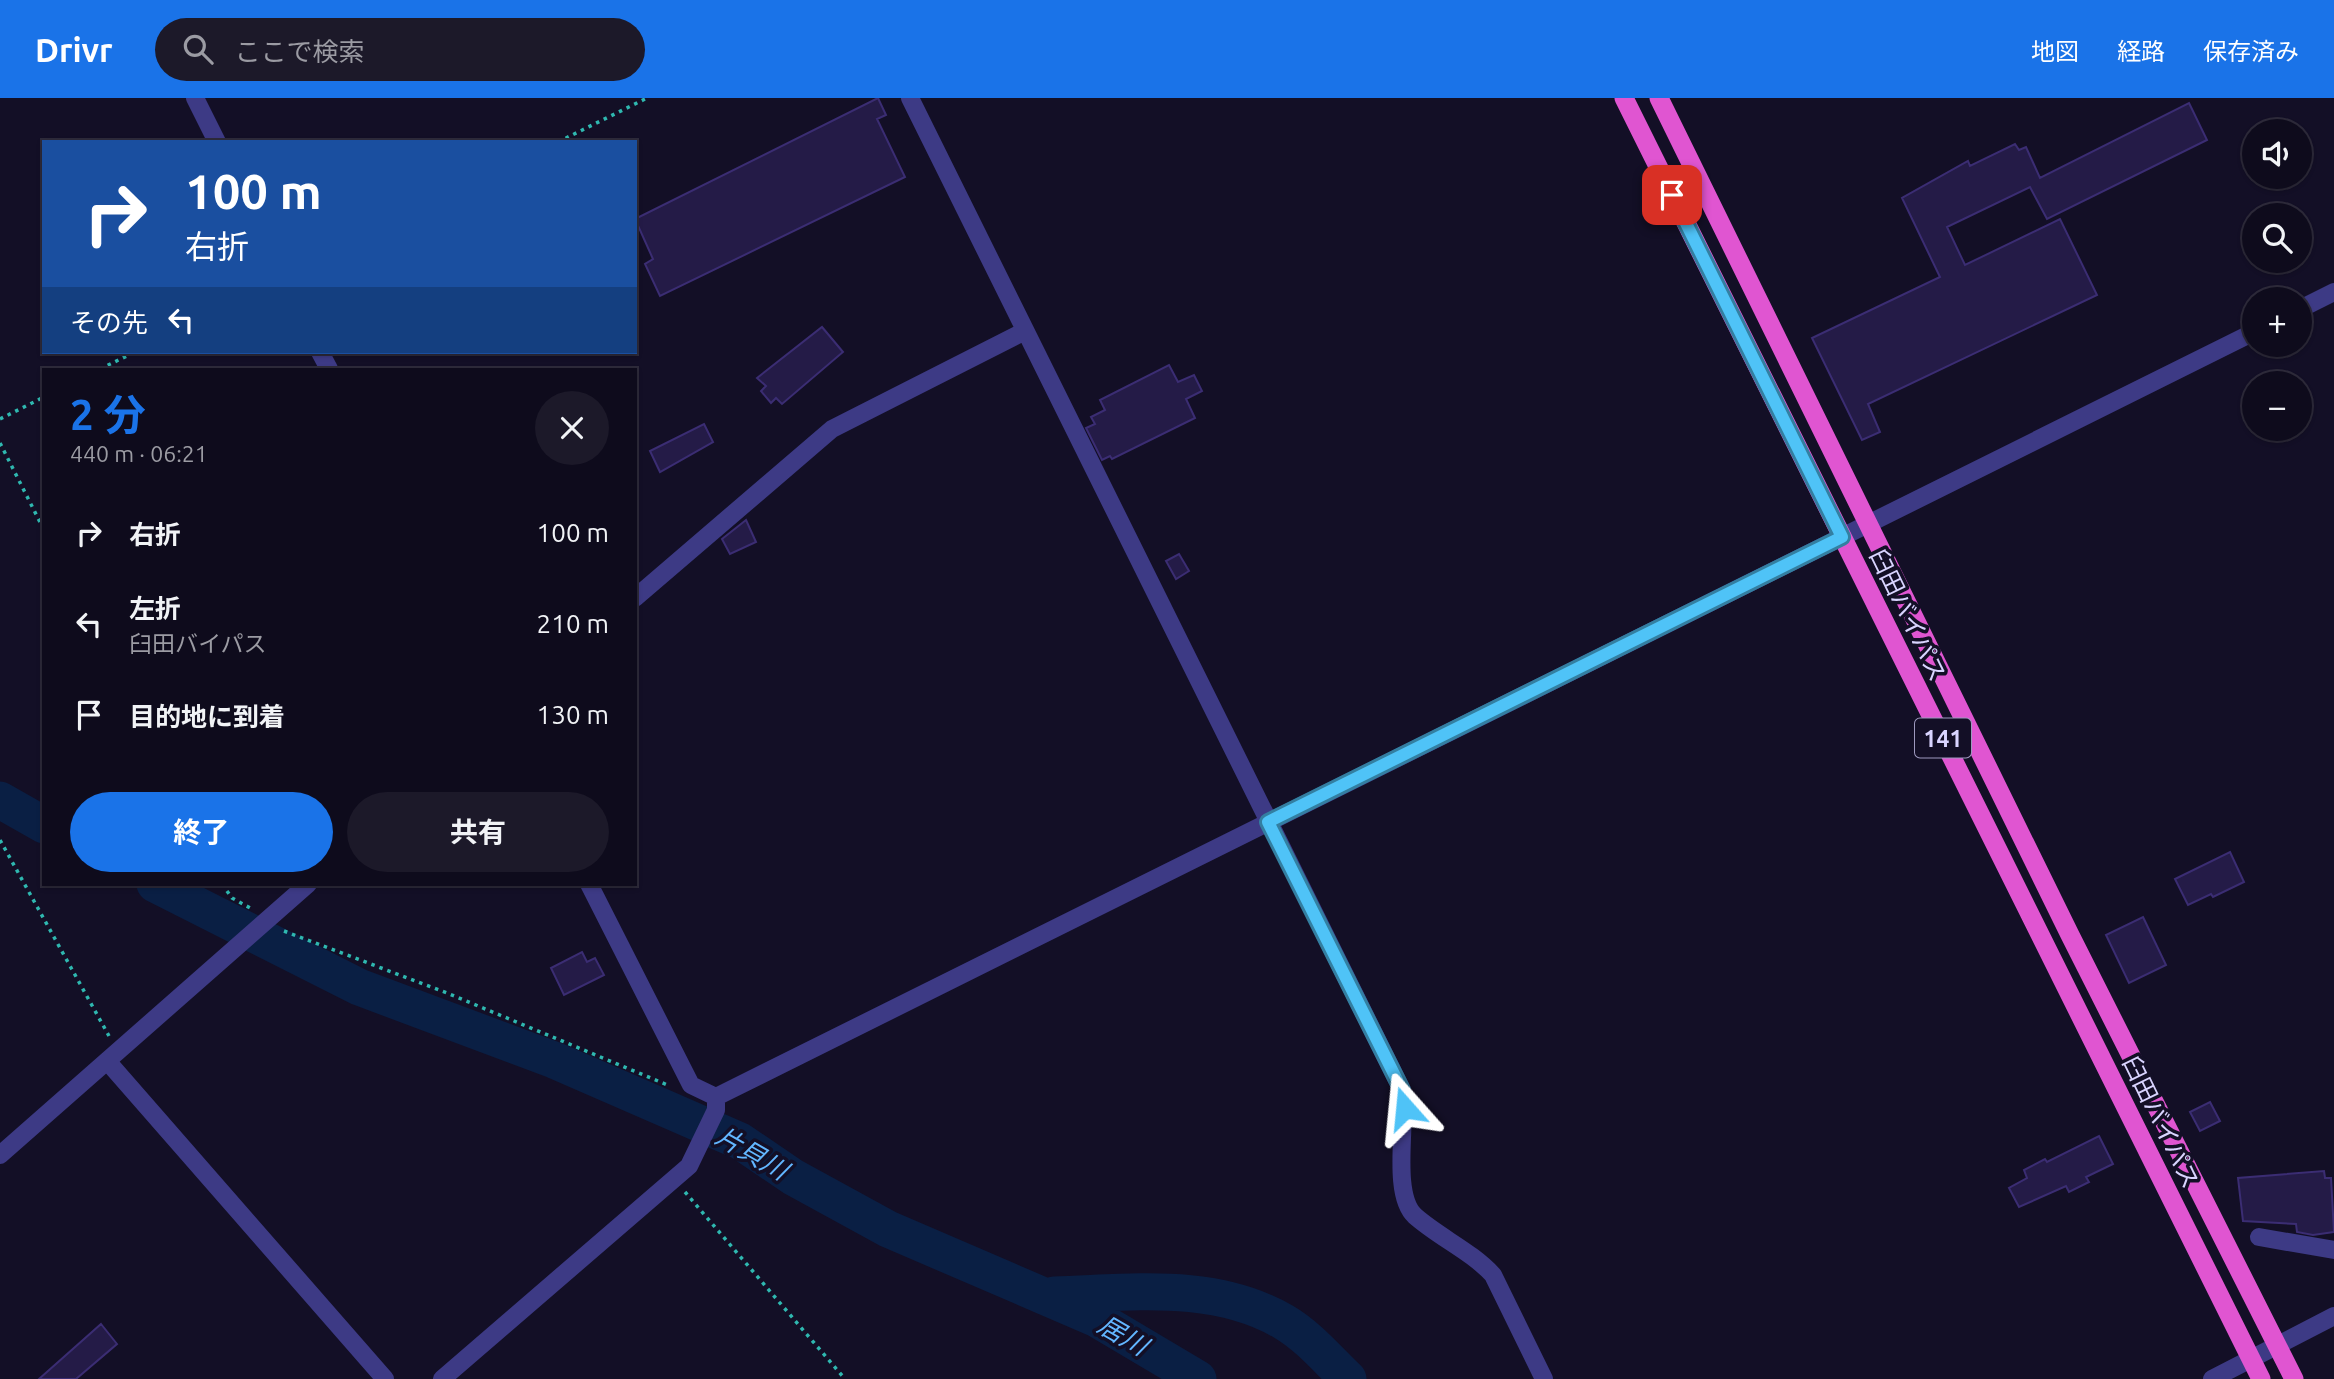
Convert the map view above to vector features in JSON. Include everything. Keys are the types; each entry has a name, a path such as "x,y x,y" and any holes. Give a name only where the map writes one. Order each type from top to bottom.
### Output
{"highway":[{"name":"臼田バイパス","path":"1624,98 2261,1379"},
{"name":"臼田バイパス","path":"1659,98 1868,525 2294,1379"}],"street":[{"path":"195,98 216,140"},
{"path":"910,98 1402,1090 1405,1108 1402,1177 1412,1214 1482,1264 1493,1275 1544,1379"},
{"path":"2312,303 2334,292"},
{"path":"637,596 832,429 1025,331"},
{"path":"442,1379 675,1180 694,1160 716,1103 1268,822 2242,338"},
{"path":"0,1155 306,886"},
{"path":"590,886 691,1084 716,1103"},
{"path":"113,1057 385,1379"},
{"path":"2259,1237 2334,1250"},
{"path":"2212,1379 2334,1316"}],"path":[{"path":"562,140 647,98"},
{"path":"102,368 131,354"},
{"path":"0,419 42,398"},
{"path":"0,443 42,526"},
{"path":"0,840 113,1057"},
{"path":"223,886 232,898 280,929 447,993 676,1088"},
{"path":"675,1180 845,1379"}],"building":[{"path":"878,98 886,115 877,119 905,177 660,296 645,264 653,259 637,218"},
{"path":"2189,103 2207,140 2047,219 2030,187 1947,227 1965,265 2060,219 2097,295 1868,404 1880,432 1862,440 1812,338 1940,277 1902,198 1968,161 1970,166 2015,144 2019,150 2026,147 2040,178"},
{"path":"822,327 843,352 782,404 776,398 771,403 761,391 766,386 757,378"},
{"path":"1169,365 1178,382 1194,375 1202,391 1186,399 1195,418 1112,459 1110,456 1102,460 1086,428 1095,424 1091,417 1105,410 1100,400"},
{"path":"704,424 713,442 660,472 650,451"},
{"path":"746,520 756,542 730,554 722,539"},
{"path":"1179,554 1189,571 1176,579 1166,561"},
{"path":"2230,852 2244,882 2188,905 2175,879"},
{"path":"2143,917 2166,965 2129,983 2106,935"},
{"path":"582,952 587,962 595,958 604,975 564,995 551,968"},
{"path":"2210,1102 2220,1121 2200,1131 2190,1112"},
{"path":"2099,1136 2113,1164 2086,1177 2089,1182 2069,1192 2066,1186 2019,1207 2009,1188 2027,1178 2024,1170 2045,1159 2047,1162"},
{"path":"2324,1171 2325,1178 2331,1178 2334,1232 2313,1235 2297,1232 2296,1224 2243,1221 2238,1178"},
{"path":"101,1324 117,1344 76,1379 39,1379"}],"waterway":[{"name":"片貝川","path":"0,800 42,824"},
{"name":"片貝川","path":"159,886 359,987 554,1060 740,1141 793,1177 888,1229 1097,1319 1198,1379"},
{"name":"片貝川","path":"1054,1295 1172,1292 1229,1300 1284,1322 1310,1341 1348,1379"}],"route":[{"path":"1405,1108 1402,1090 1268,822 1842,537 1672,195"}],"water label":[{"name":"居川","path":"1123,1335"}]}
